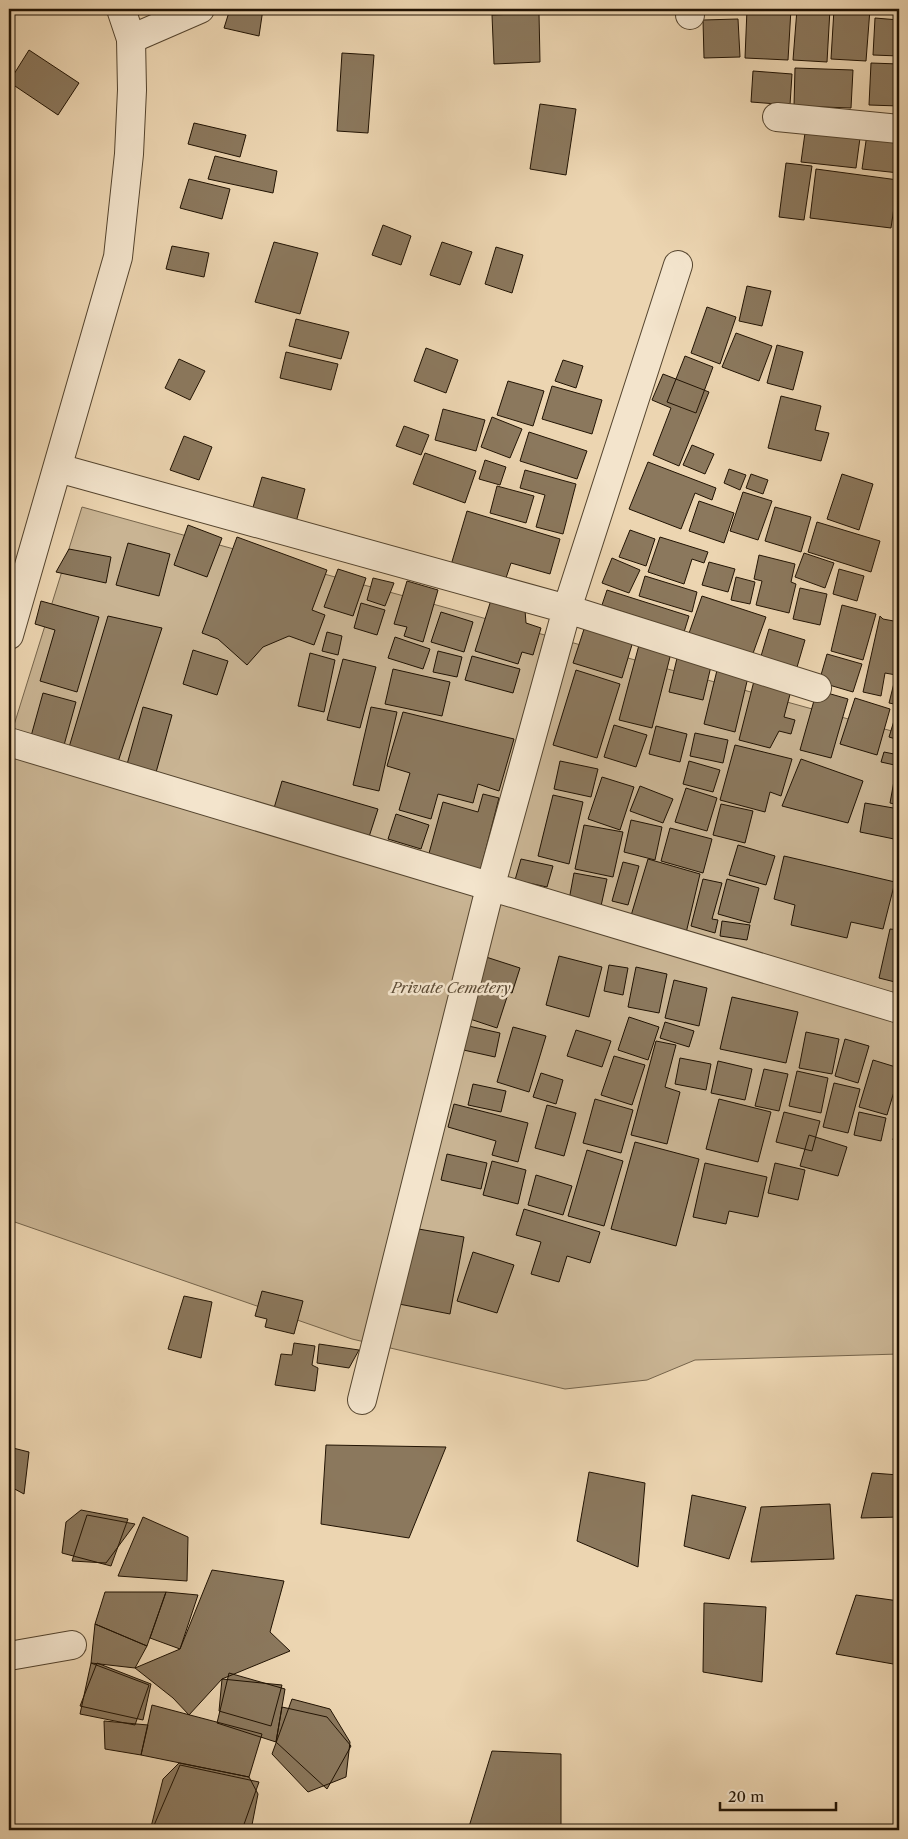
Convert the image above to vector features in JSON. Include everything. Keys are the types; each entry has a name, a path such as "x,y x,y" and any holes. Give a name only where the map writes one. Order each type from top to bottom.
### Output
{"street":[{"path":"9,635 118,257 130,154 132,90 130,39 121,9"},
{"path":"130,39 200,9"},
{"path":"777,117 899,129"},
{"path":"362,1400 490,888 568,609 678,265"},
{"path":"58,468 568,609 817,688"},
{"path":"9,742 490,888 899,1009"},
{"path":"9,1656 72,1645"}],"green space":[{"name":"Private Cemetery","path":"82,507 899,733 899,1354 695,1360 647,1380 565,1389 352,1339 9,1220 9,741"}],"building":[{"path":"230,9 263,9 259,36 224,28"},
{"path":"747,9 791,9 788,60 745,58"},
{"path":"797,9 830,9 827,62 793,60"},
{"path":"834,9 870,9 866,61 831,59"},
{"path":"878,9 899,9 899,12 878,12"},
{"path":"539,13 540,62 494,64 492,15"},
{"path":"875,18 899,20 899,56 873,55"},
{"path":"738,19 740,57 704,58 703,20"},
{"path":"29,50 79,83 58,115 9,82"},
{"path":"342,53 374,55 368,133 337,131"},
{"path":"871,63 899,64 899,106 869,105"},
{"path":"795,68 853,70 851,108 794,106"},
{"path":"753,71 792,74 790,105 751,102"},
{"path":"540,104 576,109 566,175 530,169"},
{"path":"194,123 246,135 240,157 188,144"},
{"path":"805,133 860,138 856,168 801,162"},
{"path":"867,134 899,138 899,173 862,169"},
{"path":"215,156 277,171 273,193 208,179"},
{"path":"786,163 812,166 804,220 779,217"},
{"path":"816,169 898,180 891,228 810,218"},
{"path":"189,179 230,189 222,219 180,208"},
{"path":"383,225 411,236 401,265 372,255"},
{"path":"274,242 318,253 300,314 255,302"},
{"path":"442,242 472,252 460,285 430,275"},
{"path":"172,246 209,253 204,277 166,269"},
{"path":"496,247 523,255 512,293 485,284"},
{"path":"747,286 771,291 762,326 739,321"},
{"path":"707,307 736,317 720,364 691,353"},
{"path":"296,319 349,332 341,359 289,346"},
{"path":"736,333 772,346 759,381 722,367"},
{"path":"777,345 803,352 793,390 767,383"},
{"path":"426,348 458,360 446,393 414,381"},
{"path":"286,352 338,364 331,390 280,378"},
{"path":"685,356 713,367 696,413 667,402"},
{"path":"179,359 205,371 190,400 165,388"},
{"path":"563,360 583,366 576,388 555,381"},
{"path":"663,374 709,392 679,466 653,455 671,408 652,400"},
{"path":"508,381 544,391 533,426 497,415"},
{"path":"552,386 602,400 592,434 542,419"},
{"path":"781,396 821,406 815,430 829,433 821,461 768,448"},
{"path":"443,409 485,420 476,451 435,440"},
{"path":"492,417 522,429 510,458 481,447"},
{"path":"404,426 429,435 421,455 396,446"},
{"path":"529,432 587,451 577,479 520,461"},
{"path":"184,436 212,447 199,480 170,470"},
{"path":"692,445 714,454 705,474 683,465"},
{"path":"425,453 476,471 465,503 413,484"},
{"path":"485,460 506,467 500,485 479,479"},
{"path":"648,462 716,488 712,500 695,493 681,529 629,509"},
{"path":"729,469 746,475 740,490 724,483"},
{"path":"525,470 576,484 563,534 536,527 545,495 520,488"},
{"path":"751,474 768,480 763,494 746,488"},
{"path":"842,474 873,484 859,530 827,519"},
{"path":"262,477 305,489 295,526 251,514"},
{"path":"497,486 534,496 526,523 490,513"},
{"path":"743,492 772,501 758,540 730,531"},
{"path":"699,501 734,513 724,543 689,531"},
{"path":"775,507 811,517 801,552 765,541"},
{"path":"467,511 560,539 550,574 511,563 505,581 451,565"},
{"path":"817,522 880,541 871,572 808,552"},
{"path":"188,525 222,538 207,577 174,565"},
{"path":"630,530 655,539 646,566 619,557"},
{"path":"237,537 327,570 312,610 325,615 314,645 289,636 263,647 247,665 218,639 202,633"},
{"path":"660,537 708,552 704,563 692,559 684,584 648,572"},
{"path":"128,543 170,554 159,596 116,585"},
{"path":"69,549 111,557 106,583 56,572"},
{"path":"804,553 834,563 825,588 795,577"},
{"path":"759,555 795,564 791,582 796,584 789,613 756,605 762,581 754,579"},
{"path":"612,558 640,570 629,593 602,583"},
{"path":"709,562 735,569 728,592 702,585"},
{"path":"338,569 366,578 353,616 324,607"},
{"path":"839,569 864,576 857,601 833,594"},
{"path":"645,576 697,592 692,612 639,596"},
{"path":"736,577 755,582 750,604 731,600"},
{"path":"373,578 394,583 385,606 367,600"},
{"path":"407,581 438,590 423,642 404,636 407,627 394,624"},
{"path":"800,588 827,594 820,625 793,619"},
{"path":"607,590 689,616 684,632 602,605"},
{"path":"702,596 766,617 751,659 687,639"},
{"path":"491,600 525,610 526,623 541,628 533,655 522,652 518,664 475,651"},
{"path":"41,601 99,617 77,692 40,681 55,630 35,624"},
{"path":"361,603 385,610 377,635 354,628"},
{"path":"842,605 876,614 863,660 831,651"},
{"path":"441,612 473,622 464,652 431,642"},
{"path":"108,616 162,628 116,768 67,754"},
{"path":"880,616 883,619 899,622 899,705 889,703 896,675 885,673 881,696 863,692"},
{"path":"586,623 634,638 622,678 573,663"},
{"path":"769,629 805,640 795,674 759,663"},
{"path":"327,632 342,636 338,655 322,651"},
{"path":"395,637 430,649 423,669 388,658"},
{"path":"639,645 671,653 652,728 619,720"},
{"path":"193,650 228,661 217,695 183,684"},
{"path":"438,651 462,657 457,677 433,672"},
{"path":"310,653 335,660 324,712 298,706"},
{"path":"678,654 712,662 703,700 669,692"},
{"path":"827,654 862,664 853,692 819,682"},
{"path":"472,656 520,669 513,693 465,680"},
{"path":"343,659 376,667 360,728 327,720"},
{"path":"718,666 749,673 735,732 704,724"},
{"path":"393,669 450,682 442,716 385,704"},
{"path":"576,670 620,684 597,758 553,745"},
{"path":"756,673 793,683 784,717 795,720 791,734 779,731 770,748 739,740"},
{"path":"817,690 848,699 831,758 800,750"},
{"path":"43,693 76,702 61,756 28,747"},
{"path":"855,698 890,709 877,755 840,744"},
{"path":"143,707 172,715 155,776 126,768"},
{"path":"371,707 397,712 379,791 353,785"},
{"path":"897,711 899,712 899,740 889,737"},
{"path":"403,712 514,739 499,791 478,784 473,803 438,794 431,819 399,810 410,773 387,766"},
{"path":"614,725 647,735 636,767 604,757"},
{"path":"656,726 687,734 680,762 649,754"},
{"path":"695,733 728,740 723,763 690,756"},
{"path":"735,745 792,759 781,796 770,792 765,812 720,800"},
{"path":"884,752 899,755 899,766 881,762"},
{"path":"801,759 863,781 848,823 782,806"},
{"path":"560,761 598,769 591,797 554,789"},
{"path":"689,761 720,770 713,792 683,784"},
{"path":"602,777 634,787 620,830 588,819"},
{"path":"282,781 378,809 367,843 272,815"},
{"path":"894,781 899,782 899,805 890,803"},
{"path":"640,786 673,799 663,823 630,811"},
{"path":"686,788 717,798 707,831 675,822"},
{"path":"483,794 499,798 480,872 428,857 443,802 478,812"},
{"path":"553,795 583,802 569,864 538,856"},
{"path":"865,803 899,809 899,840 860,832"},
{"path":"721,804 753,811 745,843 713,835"},
{"path":"396,814 429,825 421,849 388,839"},
{"path":"631,820 662,827 655,860 624,852"},
{"path":"584,825 623,832 613,877 575,869"},
{"path":"670,828 712,839 703,873 661,861"},
{"path":"738,845 775,856 766,885 729,875"},
{"path":"784,856 895,882 883,929 851,922 847,938 791,925 795,905 774,899"},
{"path":"521,859 553,866 547,887 515,880"},
{"path":"648,859 700,874 686,933 630,919"},
{"path":"623,862 639,866 628,905 612,901"},
{"path":"574,873 607,879 601,906 569,900"},
{"path":"703,879 722,883 712,919 718,920 715,933 691,926"},
{"path":"727,879 759,888 750,923 718,914"},
{"path":"899,890 899,926 894,925"},
{"path":"722,921 750,925 747,940 720,936"},
{"path":"890,929 899,930 899,983 879,978"},
{"path":"559,956 602,967 589,1017 546,1005"},
{"path":"486,957 520,968 512,993 478,982"},
{"path":"609,965 628,968 623,995 604,991"},
{"path":"636,967 667,974 659,1013 628,1007"},
{"path":"674,980 707,988 699,1026 665,1018"},
{"path":"477,987 507,997 497,1028 467,1018"},
{"path":"732,997 798,1012 786,1063 720,1049"},
{"path":"629,1017 659,1027 648,1060 618,1050"},
{"path":"665,1022 694,1031 689,1047 660,1038"},
{"path":"464,1025 500,1033 495,1057 459,1049"},
{"path":"513,1027 546,1036 529,1092 497,1082"},
{"path":"576,1030 611,1041 602,1067 567,1056"},
{"path":"806,1032 839,1039 832,1074 799,1068"},
{"path":"845,1039 869,1046 858,1083 835,1076"},
{"path":"656,1041 676,1045 665,1087 680,1092 667,1144 631,1135"},
{"path":"614,1056 645,1065 632,1105 601,1095"},
{"path":"680,1058 711,1064 706,1090 675,1084"},
{"path":"873,1060 899,1068 899,1075 887,1115 859,1107"},
{"path":"718,1061 752,1069 745,1100 711,1093"},
{"path":"764,1069 788,1074 779,1111 755,1106"},
{"path":"797,1071 828,1078 821,1113 789,1106"},
{"path":"541,1073 563,1080 556,1104 533,1097"},
{"path":"834,1083 860,1089 848,1133 823,1127"},
{"path":"473,1084 506,1091 501,1112 468,1105"},
{"path":"595,1099 633,1110 621,1153 583,1143"},
{"path":"719,1099 771,1112 758,1162 706,1149"},
{"path":"454,1104 528,1123 518,1162 492,1155 496,1141 448,1127"},
{"path":"547,1105 576,1113 564,1156 535,1148"},
{"path":"784,1112 820,1121 812,1151 776,1142"},
{"path":"859,1112 886,1118 881,1141 854,1135"},
{"path":"897,1120 899,1120 899,1141 893,1140"},
{"path":"809,1135 847,1147 838,1176 800,1166"},
{"path":"635,1142 699,1159 676,1246 611,1229"},
{"path":"587,1150 623,1161 604,1226 568,1216"},
{"path":"447,1154 487,1163 481,1189 441,1180"},
{"path":"492,1161 526,1170 518,1204 483,1195"},
{"path":"705,1163 767,1177 758,1217 729,1211 726,1224 693,1217"},
{"path":"775,1163 805,1170 798,1200 768,1193"},
{"path":"536,1175 572,1186 563,1215 528,1205"},
{"path":"524,1209 600,1232 590,1263 567,1256 559,1282 531,1274 541,1242 516,1235"},
{"path":"413,1228 464,1237 450,1314 399,1304"},
{"path":"473,1252 514,1265 497,1313 457,1301"},
{"path":"262,1291 303,1301 294,1334 265,1327 267,1319 255,1316"},
{"path":"184,1296 212,1302 201,1358 168,1349"},
{"path":"294,1343 315,1346 312,1365 318,1368 315,1391 275,1385 281,1354 292,1355"},
{"path":"319,1344 359,1350 349,1368 317,1363"},
{"path":"326,1445 446,1447 409,1538 321,1524"},
{"path":"9,1447 29,1452 24,1494 9,1486"},
{"path":"589,1472 645,1483 638,1567 577,1541"},
{"path":"872,1473 899,1475 899,1517 861,1518"},
{"path":"692,1495 746,1507 729,1559 684,1546"},
{"path":"830,1504 834,1559 751,1562 761,1507"},
{"path":"81,1510 128,1519 111,1566 62,1553 66,1522"},
{"path":"87,1515 135,1524 106,1563 72,1561"},
{"path":"143,1517 188,1537 187,1581 118,1576"},
{"path":"212,1570 284,1581 270,1632 290,1651 222,1679 189,1715 173,1698 135,1668 180,1649"},
{"path":"105,1592 166,1592 147,1646 95,1624"},
{"path":"166,1592 198,1595 180,1649 150,1638"},
{"path":"856,1595 899,1601 899,1665 836,1654"},
{"path":"704,1603 766,1607 762,1682 703,1672"},
{"path":"95,1624 147,1646 135,1668 91,1663"},
{"path":"91,1663 149,1685 135,1725 80,1714"},
{"path":"97,1663 151,1684 143,1720 80,1706"},
{"path":"229,1673 285,1689 276,1742 217,1723"},
{"path":"222,1679 282,1685 271,1726 219,1711"},
{"path":"292,1699 330,1709 350,1742 346,1777 308,1792 272,1754"},
{"path":"152,1705 262,1734 249,1777 141,1755"},
{"path":"282,1707 327,1717 351,1746 327,1789 276,1742"},
{"path":"104,1721 148,1725 141,1755 105,1749"},
{"path":"492,1751 561,1754 561,1830 468,1830"},
{"path":"179,1763 249,1777 258,1794 251,1830 159,1830 151,1827 163,1779"},
{"path":"180,1765 259,1782 242,1830 152,1830"}]}
